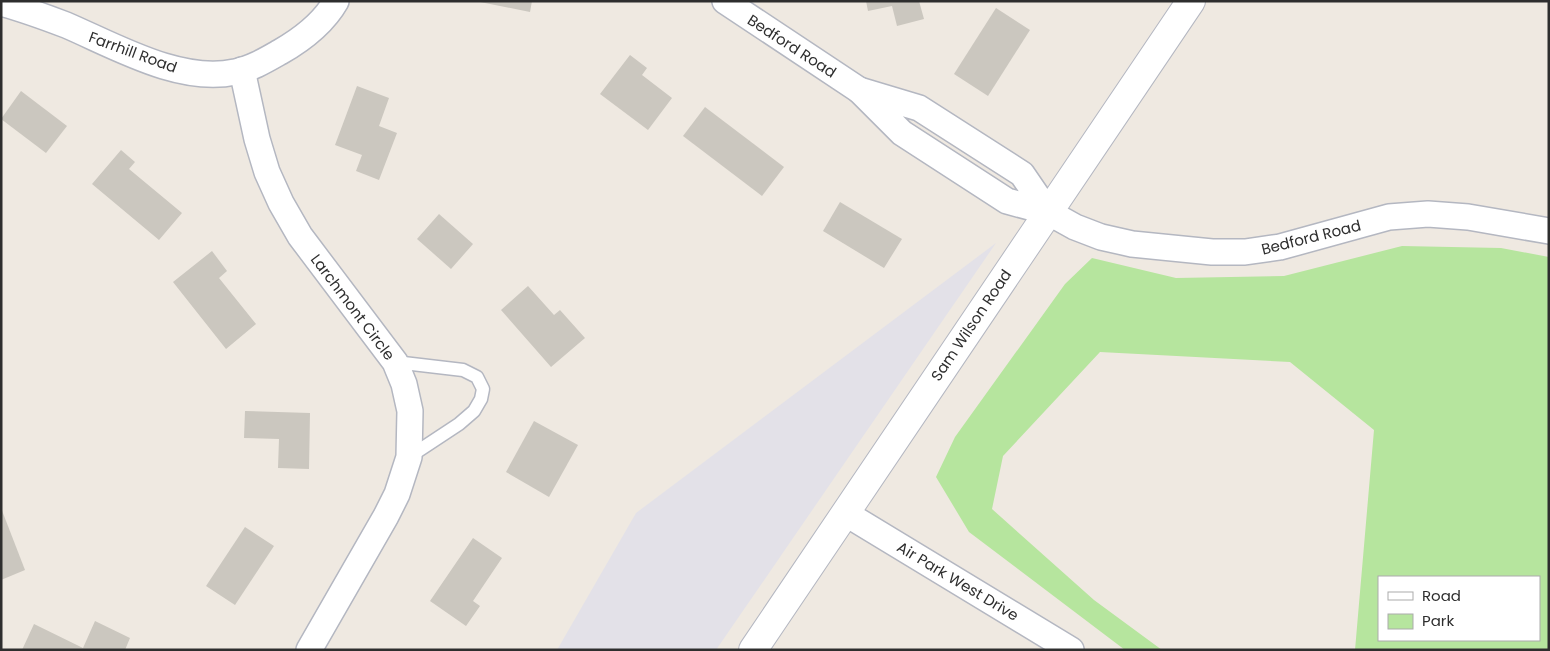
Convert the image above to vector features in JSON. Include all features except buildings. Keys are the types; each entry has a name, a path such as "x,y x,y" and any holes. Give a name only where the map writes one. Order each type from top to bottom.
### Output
{"street":[{"name":"Farrhill Road","path":"1,3 66,25 126,52 172,68 202,74 234,73 265,61 291,46 314,27 336,1"},
{"name":"Bedford Road","path":"725,1 859,90 902,133 1007,201 1048,212 1075,227 1101,237 1132,244 1212,252 1245,252 1280,247 1389,217 1428,214 1468,216 1549,231"},
{"name":"Sam Wilson Road","path":"753,650 1191,1"},
{"name":"Larchmont Circle","path":"242,70 267,172 281,203 300,236 395,362 404,384 410,411 409,457 397,494 309,650"},
{"name":"Air Park West Drive","path":"845,513 1071,650"}],"lane":[{"path":"395,362 464,370 477,377 483,389 482,399 474,412 409,457"}],"shaded area":[{"path":"996,243 716,650 557,650 636,513"}],"green space":[{"path":"1402,246 1501,248 1549,257 1549,650 1355,650 1374,430 1290,362 1100,352 1003,456 992,509 1094,600 1162,650 1125,650 969,532 936,477 955,437 1065,284 1092,258 1176,278 1284,276"}]}
